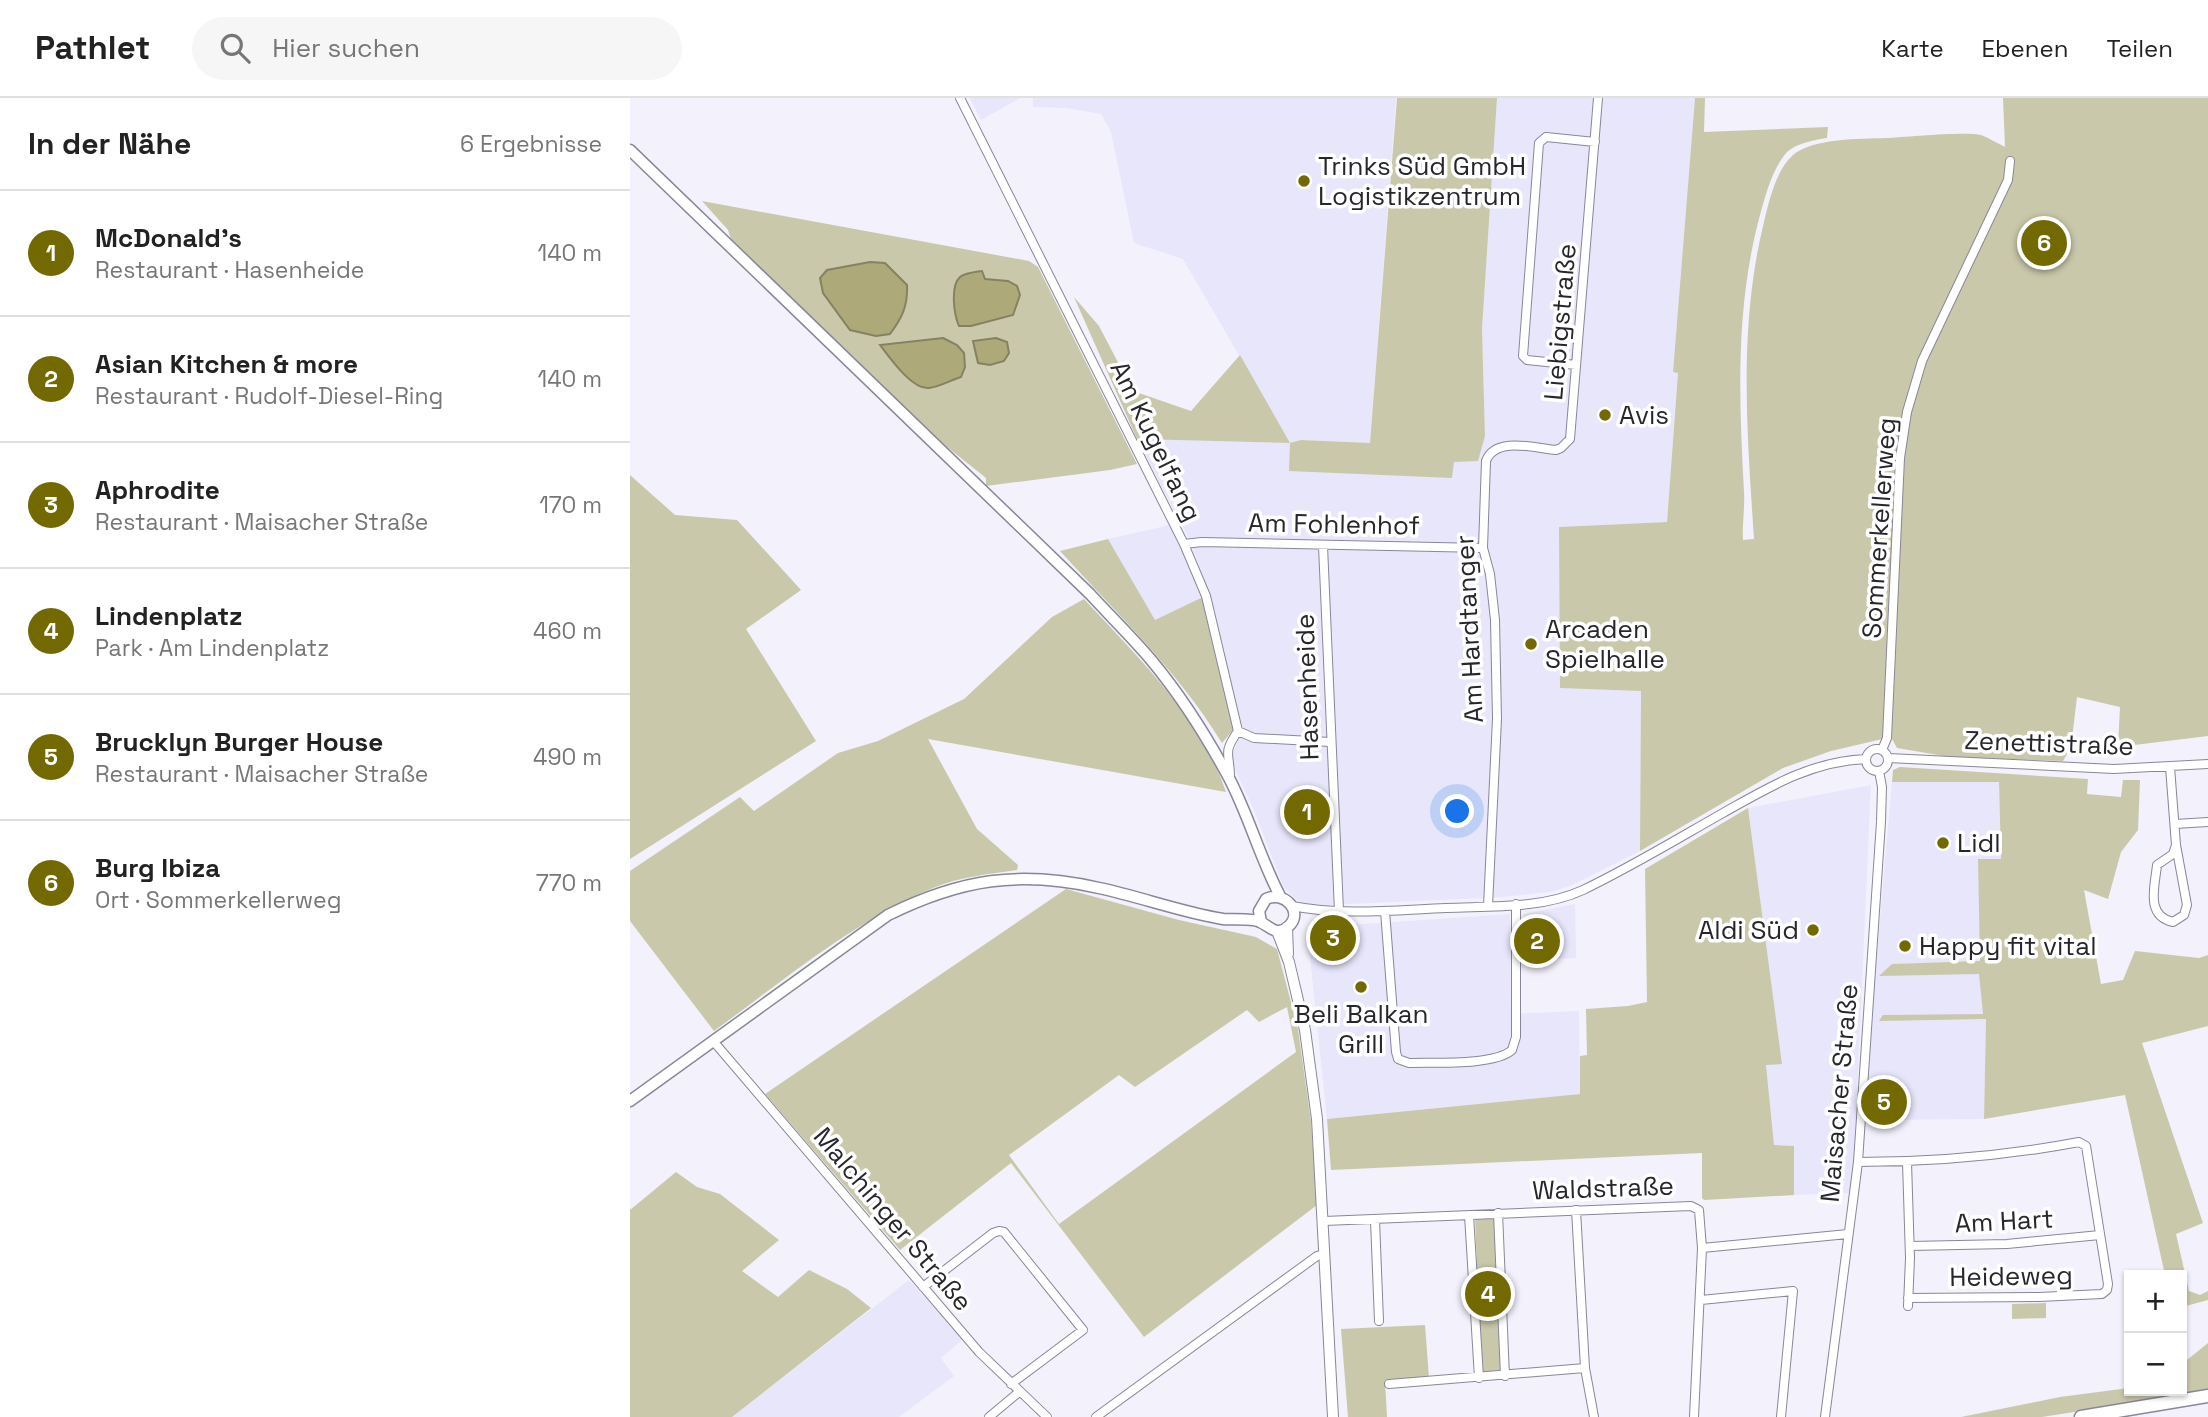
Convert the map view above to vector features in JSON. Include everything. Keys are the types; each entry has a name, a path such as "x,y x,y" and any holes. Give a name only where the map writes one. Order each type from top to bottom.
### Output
{"highway":[{"path":"2081,1417 2208,1396"}],"main road":[{"path":"630,149 1090,594 1152,661 1185,706 1230,780 1264,864 1280,896 1292,906 1286,925 1268,929 1261,922 1230,920 1062,881 1020,878 958,886 888,915 630,1101"},
{"path":"1261,922 1264,864"},
{"path":"1230,920 1280,896"}],"street":[{"name":"Am Kugelfang","path":"960,98 1184,544 1206,596 1238,731"},
{"name":"Liebigstraße","path":"1485,476 1488,454 1496,447 1506,445 1556,450 1568,443 1573,421 1598,98"},
{"path":"1576,365 1527,360 1523,356 1530,244 1539,143 1546,137 1595,142"},
{"name":"Sommerkellerweg","path":"1885,754 1900,458 1907,412 1922,361 2008,180 2010,161"},
{"name":"Am Hardtanger","path":"1485,476 1483,548 1490,574 1495,620 1497,681 1488,906"},
{"name":"Am Fohlenhof","path":"1184,544 1202,542 1483,548"},
{"name":"Hasenheide","path":"1323,546 1339,911"},
{"path":"1230,780 1226,758 1229,744 1238,731 1254,738 1330,742"},
{"path":"1872,750 1885,754 1886,766 1879,771 1869,767 1866,759 1872,750"},
{"name":"Zenettistraße","path":"1885,754 2114,769 2208,764"},
{"path":"1292,906 1323,911 1385,911 1516,904 1561,898 1584,889 1805,770 1834,761 1866,759"},
{"path":"2170,767 2176,845 2187,905 2184,915 2173,922 2163,920 2156,912 2154,901 2157,865 2173,854 2176,845"},
{"name":"Maisacher Straße","path":"1825,1417 1858,1162 1881,822 1882,787 1879,771"},
{"path":"2175,824 2208,822"},
{"path":"1385,911 1398,1059 1409,1063 1485,1059 1500,1057 1512,1050 1516,1037 1516,904"},
{"path":"1323,911 1286,925 1289,962 1305,1030 1317,1119 1334,1417"},
{"name":"Malchinger Straße","path":"714,1042 923,1287 1011,1384 1047,1417"},
{"path":"1858,1162 1991,1157 2084,1143 2100,1235"},
{"name":"Heideweg","path":"1907,1162 1910,1246 1908,1302 2097,1296 2106,1290 2108,1284 2100,1235"},
{"name":"Waldstraße","path":"1324,1221 1691,1206 1699,1210 1702,1248"},
{"path":"1576,1210 1585,1367 1594,1417"},
{"path":"1498,1213 1505,1376"},
{"path":"1469,1215 1479,1378"},
{"path":"1375,1220 1379,1321"},
{"path":"923,1287 993,1233 1003,1232 1083,1330 1011,1384"},
{"path":"1694,1417 1702,1248 1848,1234"},
{"name":"Am Hart","path":"1910,1246 2007,1244 2100,1235"},
{"path":"1097,1417 1317,1256 1324,1254"},
{"path":"1701,1300 1793,1291 1781,1417"},
{"path":"1389,1384 1585,1367"},
{"path":"989,1417 1019,1392"}],"shaded area":[{"path":"970,98 1020,98 981,120"},
{"path":"1033,98 1396,98 1370,443 1302,440 1452,478 1454,462 1485,436 1482,329 1497,98 1695,98 1673,372 1678,372 1667,522 1559,527 1641,691 1640,851 1570,886 1550,892 1504,897 1304,906 1284,888 1253,808 1231,761 1242,729 1209,593 1189,539 1137,439 1290,443 1183,259 1134,243 1111,132 1101,114 1067,108 1033,107"},
{"path":"1397,98 1497,98 1482,329 1485,436 1478,461 1454,462 1452,478 1289,471 1290,443 1301,440 1370,443"},
{"path":"1695,98 1705,98 1704,132 1828,127 1827,138 1796,146 1782,159 1767,190 1752,250 1746,284 1741,353 1743,540 1754,539 1747,420 1750,301 1771,196 1782,169 1793,155 1812,145 1838,140 1950,134 1981,135 2005,147 2003,98 2208,98 2208,736 2118,747 2120,707 2077,697 2071,747 2063,761 1950,757 1897,748 1891,737 1831,751 1783,768 1640,851 1641,691 1560,688 1559,527 1667,522 1678,373 1673,372"},
{"path":"702,201 1029,261 1038,267 1137,464 986,486 986,478 932,435 731,239 728,230"},
{"path":"870,262 885,263 907,285 903,311 890,334 876,336 850,330 823,293 820,278 827,270"},
{"path":"982,271 985,279 1008,281 1017,286 1020,295 1013,315 971,326 959,326 954,301 957,281 965,275"},
{"path":"1074,297 1099,326 1133,391 1191,411 1240,355 1290,443 1137,439"},
{"path":"943,338 957,345 964,353 965,367 961,377 929,388 909,379 880,345"},
{"path":"996,338 1007,342 1009,353 1004,361 990,365 978,363 973,341"},
{"path":"630,475 675,515 737,520 801,590 746,629 816,741 630,859"},
{"path":"1170,525 1181,542 1203,597 1155,621 1108,539"},
{"path":"1108,539 1155,620 1203,597 1234,729 1222,743 1166,667 1060,551"},
{"path":"1084,599 1145,665 1184,713 1201,738 1226,792 928,739 977,829 1018,865 1017,870 953,881 875,917 820,953 714,1031 630,921 630,871 740,797 754,811 838,753 878,741 964,699 1052,617"},
{"path":"1900,767 2088,779 2087,794 2121,797 2123,780 2140,780 2138,830 2121,852 2108,899 2084,890 2101,984 2123,980 2135,951 2199,958 2208,955 2208,1026 2142,1043 2203,1223 2176,1234 2184,1270 2164,1270 2125,1095 1984,1119 1986,1019 1879,1021 1883,1015 1983,1014 1979,974 1879,976 1892,964 1980,961 1978,859 2001,859 1999,782 1892,782 1893,770"},
{"path":"1892,782 1999,782 2001,859 1979,859 1986,1019 1984,1119 1867,1120 1871,1021"},
{"path":"1871,785 1854,1161 1849,1193 1794,1195 1794,1146 1774,1145 1766,1064 1782,1063 1748,808"},
{"path":"1748,808 1782,1064 1766,1065 1774,1145 1794,1146 1794,1195 1704,1200 1702,1153 1331,1170 1327,1119 1580,1094 1580,1056 1587,1055 1586,1009 1647,1002 1645,869"},
{"path":"1066,889 1179,920 1256,937 1277,949 1298,1029 1311,1122 1317,1205 1144,1337 1011,1163 900,1250 765,1094","holes":["1287,1007 1296,1052 1059,1224 1009,1155 1119,1075 1135,1087 1247,1010 1259,1022"]},
{"path":"1575,904 1576,958 1522,960 1524,914"},
{"path":"1510,914 1511,1014 1579,1011 1580,1094 1327,1119 1307,928"},
{"path":"676,1172 697,1187 720,1194 779,1240 742,1271 778,1297 809,1270 847,1289 871,1308 732,1417 630,1417 630,1210"},
{"path":"1496,1216 1501,1370 1481,1372 1475,1217"},
{"path":"909,1280 963,1339 941,1358 954,1376 899,1417 732,1417"},
{"path":"2187,1282 2189,1291 2200,1295 2208,1291 2208,1300 2187,1306"},
{"path":"2046,1303 2046,1318 2012,1319 2012,1304"},
{"path":"1425,1325 1429,1378 1385,1381 1387,1417 1348,1417 1341,1329"},
{"path":"2208,1343 2208,1391 2187,1394 2187,1360"},
{"path":"2124,1389 2124,1396 2176,1396 2042,1417 1961,1417 2060,1397"}],"place":[{"name":"Trinks Süd GmbH Logistikzentrum","path":"1304,181"},
{"name":"Burg Ibiza","path":"2044,243"},
{"name":"Avis","path":"1605,415"},
{"name":"Arcaden Spielhalle","path":"1531,644"},
{"name":"McDonald's","path":"1307,812"},
{"name":"Lidl","path":"1943,843"},
{"name":"Aldi Süd","path":"1813,930"},
{"name":"Aphrodite","path":"1333,938"},
{"name":"Asian Kitchen & more","path":"1537,941"},
{"name":"Happy fit vital","path":"1905,946"},
{"name":"Beli Balkan Grill","path":"1361,987"},
{"name":"Brucklyn Burger House","path":"1884,1102"},
{"name":"Lindenplatz","path":"1488,1294"}]}
